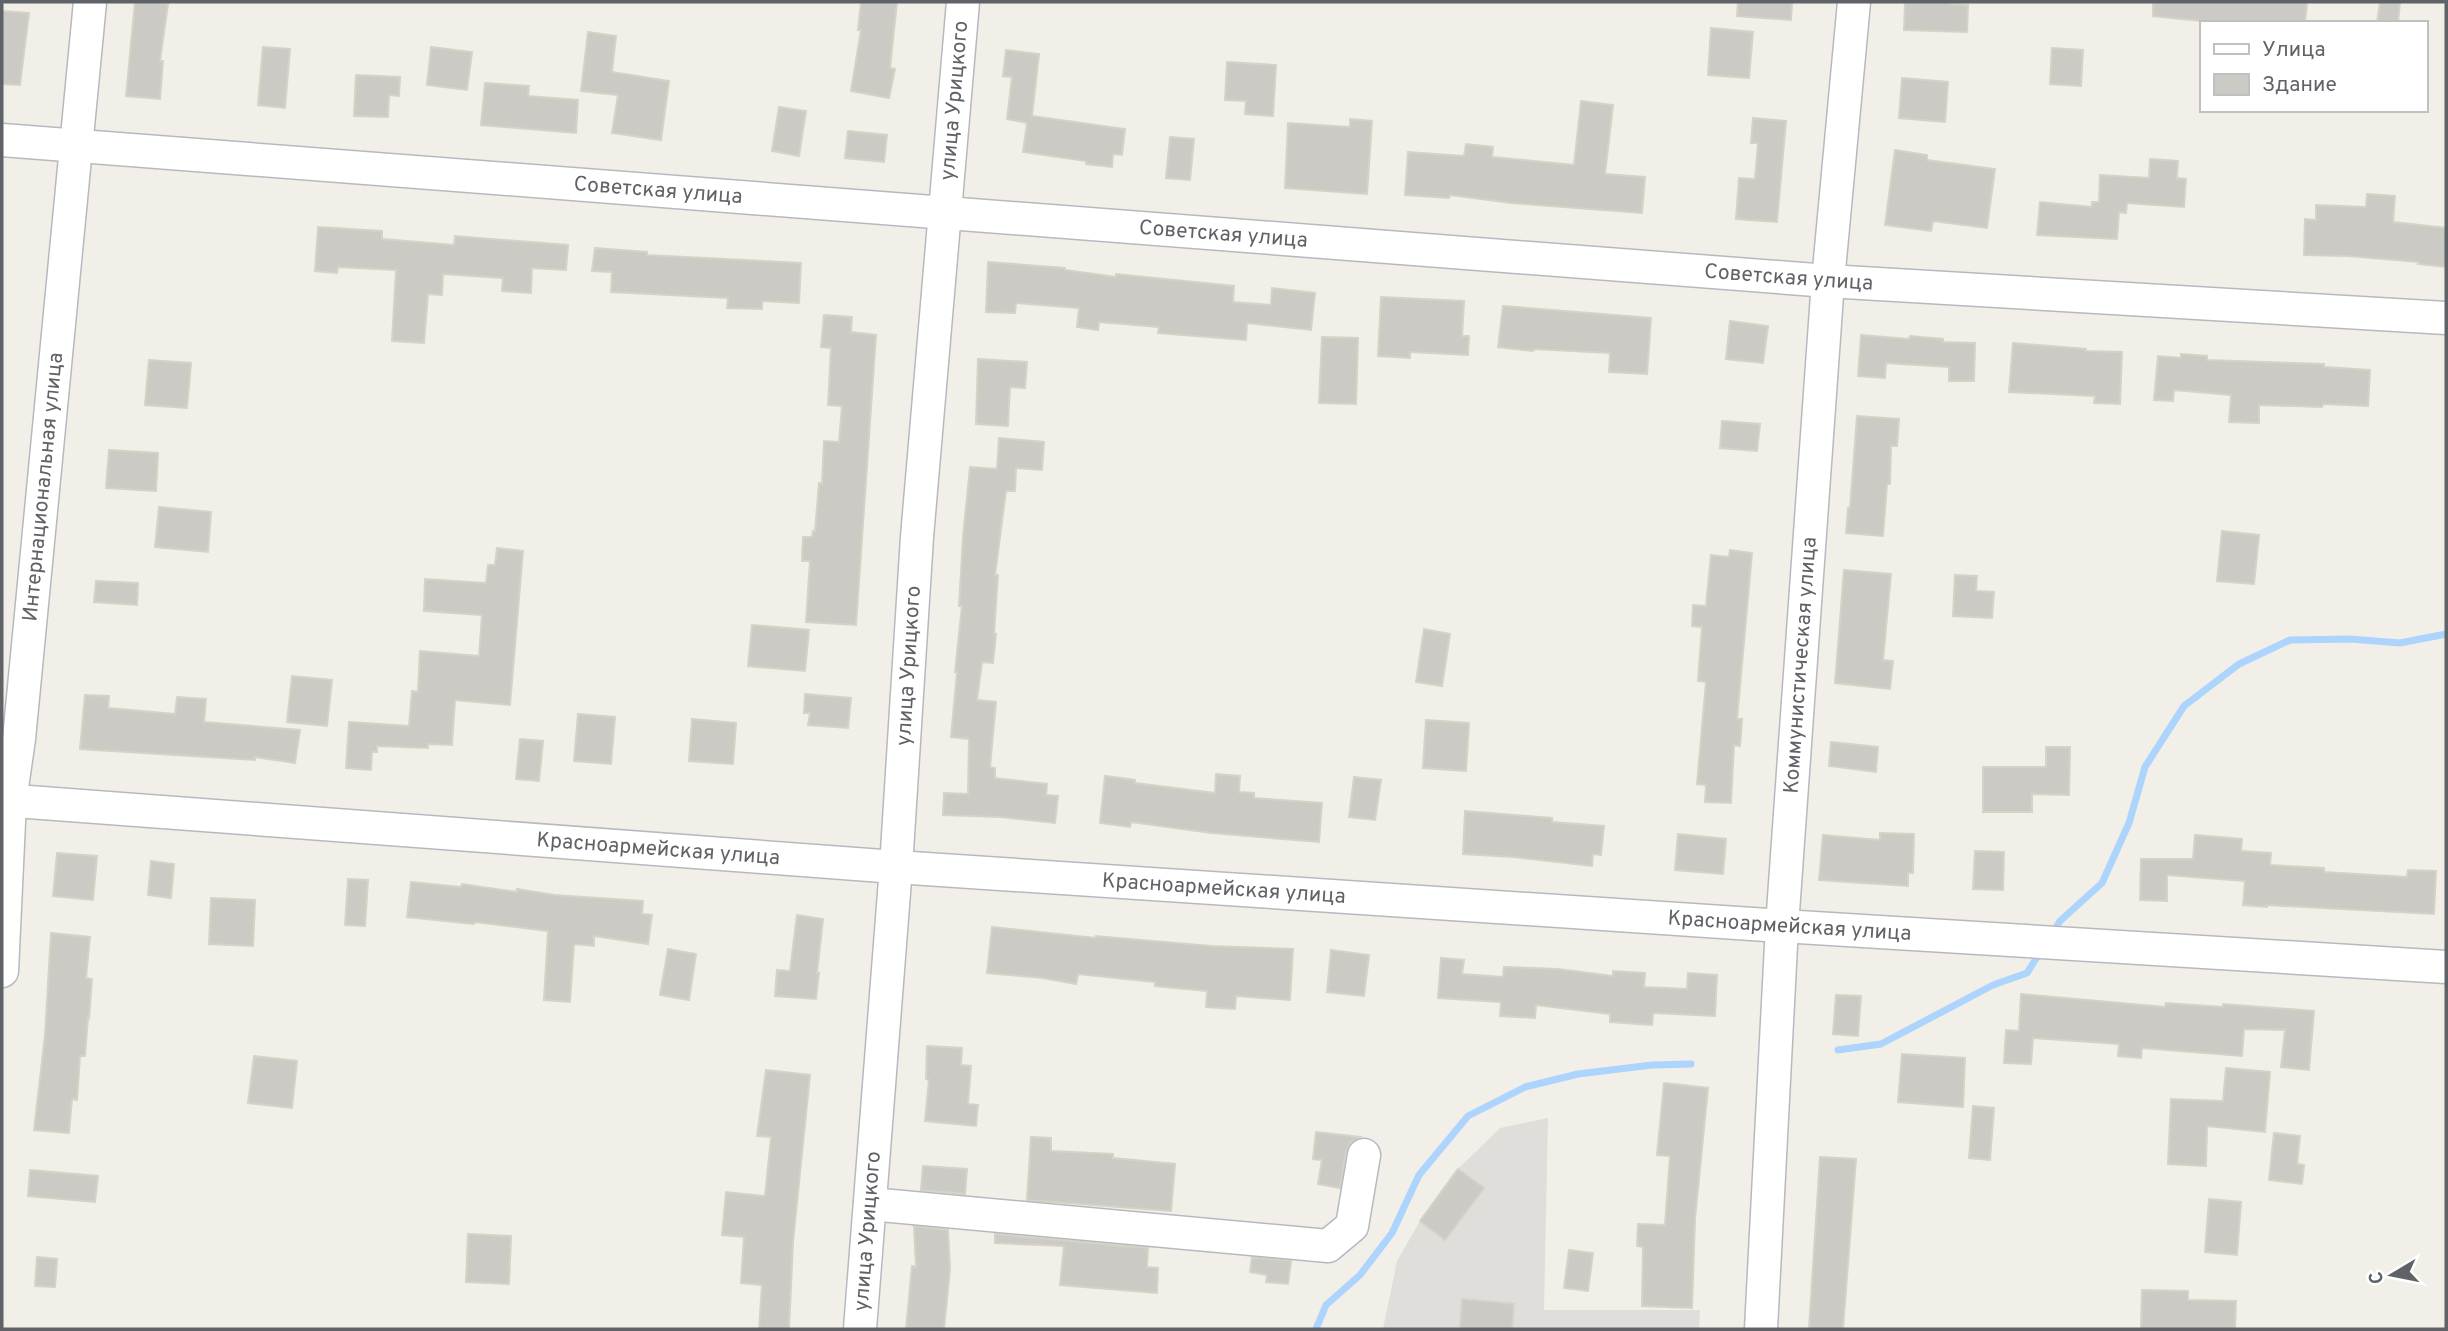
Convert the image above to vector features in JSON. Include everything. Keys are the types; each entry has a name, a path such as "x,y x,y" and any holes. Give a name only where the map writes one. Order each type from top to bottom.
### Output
{"street":[{"name":"Интернациональная улица","path":"2,971 6,801 19,739 90,2"},
{"name":"улица Урицкого","path":"860,1329 896,867 917,537 963,2"},
{"name":"Коммунистическая улица","path":"1761,1329 1782,926 1828,281 1854,2"},
{"name":"Советская улица","path":"2,140 1828,281 2446,318"},
{"name":"Красноармейская улица","path":"6,801 896,867 2446,967"},
{"path":"870,1205 1328,1246 1352,1226 1364,1156"}],"shaded area":[{"path":"1548,1118 1544,1310 1700,1310 1699,1329 1383,1329 1397,1261 1420,1221 1458,1169 1500,1128"}],"building":[{"path":"135,2 168,4 160,61 163,61 160,99 126,96"},
{"path":"861,2 897,2 890,68 895,69 889,98 851,91 861,30 858,30"},
{"path":"1738,2 1792,2 1791,20 1737,16"},
{"path":"1905,2 1950,2 1968,5 1967,32 1904,30"},
{"path":"2153,2 2307,2 2305,21 2202,21 2153,16"},
{"path":"2380,2 2400,2 2398,21 2377,21"},
{"path":"2,11 29,13 20,85 2,84"},
{"path":"1711,28 1753,32 1749,78 1708,75"},
{"path":"588,32 616,36 612,72 669,81 661,140 612,133 618,95 581,91"},
{"path":"263,47 290,49 285,108 258,105"},
{"path":"431,47 472,52 467,90 427,85"},
{"path":"2052,48 2083,50 2081,86 2050,84"},
{"path":"1006,50 1039,54 1032,116 1125,129 1122,155 1113,154 1112,167 1023,152 1027,123 1007,119 1012,77 1003,76"},
{"path":"1227,62 1276,65 1273,116 1245,114 1246,101 1225,100"},
{"path":"356,75 400,77 399,96 389,95 388,117 354,116"},
{"path":"1902,78 1948,82 1945,122 1899,118"},
{"path":"485,83 529,86 528,96 578,100 576,133 481,125"},
{"path":"1581,101 1613,105 1605,174 1645,177 1642,213 1512,203 1450,195 1449,198 1405,195 1408,152 1464,156 1466,144 1493,147 1492,157 1574,165"},
{"path":"779,107 806,111 799,156 772,151"},
{"path":"1753,118 1786,121 1777,222 1736,219 1739,178 1755,179 1758,143 1751,143"},
{"path":"1350,119 1372,121 1367,194 1285,188 1288,123 1350,127"},
{"path":"848,131 887,135 884,162 845,158"},
{"path":"1170,137 1194,139 1190,180 1166,178"},
{"path":"1895,150 1927,155 1927,160 1995,169 1987,228 1933,221 1931,231 1885,225"},
{"path":"2150,159 2178,161 2177,178 2186,179 2184,207 2127,203 2126,213 2119,212 2117,239 2037,235 2040,202 2092,207 2092,202 2099,202 2100,175 2149,178"},
{"path":"2367,194 2395,196 2393,222 2446,228 2446,267 2348,256 2304,255 2305,219 2316,220 2316,205 2366,207"},
{"path":"318,227 382,231 382,239 454,245 455,236 568,245 566,270 532,268 531,293 502,291 503,278 443,274 442,295 428,294 424,343 392,341 396,270 338,267 337,273 315,271"},
{"path":"595,248 647,252 647,255 801,263 799,303 762,301 762,309 727,308 728,298 611,292 612,272 592,271"},
{"path":"988,262 1065,268 1116,277 1116,274 1234,286 1233,302 1271,305 1272,288 1315,293 1311,330 1247,323 1246,340 1158,333 1159,327 1099,322 1098,330 1077,327 1079,308 1016,303 1015,313 986,312"},
{"path":"1381,297 1464,301 1462,336 1469,336 1468,355 1410,352 1410,358 1378,356"},
{"path":"1503,306 1651,318 1647,374 1609,372 1610,353 1533,351 1498,347"},
{"path":"824,315 852,317 851,332 876,335 856,625 806,622 810,561 802,561 803,537 812,537 815,531 819,483 822,484 824,441 839,442 842,406 828,405 831,348 821,347"},
{"path":"1730,321 1768,326 1763,363 1726,359"},
{"path":"1861,335 1909,339 1910,336 1943,339 1943,342 1975,343 1974,381 1949,381 1949,367 1886,363 1885,378 1858,376"},
{"path":"1322,337 1358,338 1356,404 1319,403"},
{"path":"2013,343 2122,352 2120,404 2094,403 2095,396 2009,392"},
{"path":"2181,354 2207,356 2207,360 2324,364 2324,367 2370,370 2368,406 2259,405 2259,423 2229,422 2231,395 2174,390 2173,401 2154,400 2158,356 2181,358"},
{"path":"978,359 1027,362 1025,388 1010,387 1008,426 976,424"},
{"path":"149,360 191,363 187,408 145,405"},
{"path":"1857,416 1899,419 1897,446 1891,446 1890,484 1887,484 1883,536 1846,533"},
{"path":"1722,421 1760,424 1757,451 1720,448"},
{"path":"999,438 1044,442 1042,470 1016,468 1015,491 1006,491 995,575 998,575 993,663 982,662 977,700 996,702 990,767 995,768 995,778 1047,784 1046,795 1058,796 1055,823 1001,817 943,815 944,793 968,794 969,739 951,737 970,467 997,469"},
{"path":"109,450 158,453 156,491 106,488"},
{"path":"159,507 211,512 208,552 155,547"},
{"path":"2222,531 2259,535 2254,584 2217,581"},
{"path":"497,548 523,551 510,705 455,700 452,745 428,744 428,748 377,746 377,752 372,752 371,770 346,768 349,722 409,726 412,691 418,692 420,651 479,656 482,615 424,611 425,579 486,583 488,565 495,565"},
{"path":"1730,550 1752,553 1737,719 1742,719 1740,746 1734,745 1731,803 1705,802 1706,785 1697,784 1706,682 1698,681 1702,627 1692,626 1693,605 1706,606 1711,555 1729,557"},
{"path":"1844,570 1891,574 1883,660 1893,661 1890,689 1835,683"},
{"path":"1955,575 1977,576 1976,591 1994,592 1992,618 1953,616"},
{"path":"96,581 138,583 137,605 94,602"},
{"path":"752,625 809,630 805,671 748,666"},
{"path":"1424,629 1450,634 1442,686 1416,682"},
{"path":"292,676 332,680 327,726 287,722"},
{"path":"805,694 851,698 848,728 808,725 810,713 804,713"},
{"path":"85,695 109,696 108,708 175,714 177,697 206,699 204,722 300,730 295,763 255,757 255,760 80,749"},
{"path":"578,714 615,717 611,764 574,761"},
{"path":"692,719 736,723 733,764 689,761"},
{"path":"1426,720 1469,723 1466,771 1423,768"},
{"path":"520,739 543,741 539,781 516,779"},
{"path":"1831,742 1878,747 1876,772 1829,766"},
{"path":"2046,747 2070,747 2069,795 2032,794 2032,812 1983,812 1983,767 2046,767"},
{"path":"1216,774 1240,776 1239,792 1254,793 1254,798 1322,803 1319,842 1212,833 1131,822 1130,827 1100,823 1105,776 1135,780 1135,783 1215,793"},
{"path":"1354,777 1381,780 1375,820 1349,817"},
{"path":"1465,811 1552,818 1552,822 1604,826 1601,855 1593,854 1592,866 1463,854"},
{"path":"1880,833 1914,834 1913,873 1908,873 1908,886 1819,880 1823,835 1880,840"},
{"path":"1678,834 1726,839 1723,874 1675,870"},
{"path":"2195,835 2242,839 2241,851 2271,853 2270,865 2324,868 2324,872 2407,877 2408,870 2436,871 2434,914 2243,905 2245,881 2167,875 2167,901 2140,900 2141,859 2193,859"},
{"path":"1975,851 2004,852 2003,890 1973,889"},
{"path":"57,853 97,856 93,900 53,896"},
{"path":"151,861 174,864 171,898 148,895"},
{"path":"348,879 368,880 365,926 345,925"},
{"path":"411,882 461,887 462,884 517,892 517,889 554,895 643,901 642,914 652,915 648,944 594,936 594,946 574,944 570,1002 544,1000 548,931 407,917"},
{"path":"211,898 255,900 253,946 209,944"},
{"path":"797,915 823,919 816,999 775,996 777,970 790,971"},
{"path":"992,927 1096,938 1293,949 1290,1000 1236,996 1235,1009 1206,1007 1207,991 1155,986 1155,982 1078,974 1076,984 987,973"},
{"path":"51,933 90,937 86,978 92,979 85,1056 80,1056 77,1100 72,1099 69,1133 34,1130 45,1035"},
{"path":"668,949 696,954 689,1000 660,995"},
{"path":"1331,950 1369,955 1364,996 1327,992"},
{"path":"1441,958 1464,960 1462,974 1503,977 1504,967 1558,969 1613,976 1613,971 1645,973 1644,987 1687,989 1688,973 1717,975 1715,1016 1653,1013 1652,1025 1610,1022 1610,1014 1536,1005 1535,1018 1500,1016 1501,1002 1438,998"},
{"path":"2021,994 2165,1007 2166,1003 2223,1007 2223,1004 2314,1011 2309,1070 2281,1067 2285,1030 2244,1029 2242,1056 2142,1048 2141,1058 2118,1056 2119,1044 2033,1038 2031,1064 2004,1063 2006,1030 2019,1031"},
{"path":"1836,995 1861,996 1858,1036 1833,1034"},
{"path":"927,1046 962,1048 961,1065 971,1066 968,1104 978,1105 976,1126 925,1121 929,1080 926,1079"},
{"path":"1902,1054 1965,1058 1963,1107 1898,1102"},
{"path":"254,1056 297,1061 292,1108 248,1103"},
{"path":"2226,1068 2270,1072 2265,1132 2207,1126 2206,1166 2168,1164 2171,1099 2223,1101"},
{"path":"766,1070 810,1075 793,1242 789,1329 759,1329 762,1285 741,1283 744,1237 722,1235 726,1192 765,1196 771,1137 757,1136"},
{"path":"1664,1083 1708,1088 1695,1219 1692,1308 1642,1306 1643,1247 1637,1246 1638,1224 1665,1225 1670,1156 1657,1155"},
{"path":"1973,1106 1994,1108 1990,1160 1969,1158"},
{"path":"1316,1132 1360,1137 1350,1143 1346,1151 1340,1188 1318,1184 1322,1160 1313,1159"},
{"path":"2274,1133 2300,1136 2297,1164 2304,1165 2302,1184 2269,1180"},
{"path":"1031,1137 1051,1138 1051,1151 1113,1154 1113,1158 1175,1164 1171,1211 1027,1200"},
{"path":"1820,1157 1856,1159 1843,1329 1809,1329"},
{"path":"923,1166 967,1169 965,1194 921,1190"},
{"path":"1458,1169 1484,1188 1445,1240 1420,1221"},
{"path":"30,1170 98,1176 95,1202 28,1196"},
{"path":"2209,1199 2241,1202 2237,1255 2205,1252"},
{"path":"914,1226 948,1230 950,1269 944,1329 906,1329 912,1266 916,1267"},
{"path":"468,1234 511,1236 509,1284 466,1282"},
{"path":"995,1234 1148,1248 1147,1267 1158,1268 1157,1293 1060,1285 1064,1246 995,1243"},
{"path":"1569,1250 1593,1253 1588,1291 1564,1288"},
{"path":"37,1257 57,1259 55,1287 35,1286"},
{"path":"1252,1257 1291,1261 1288,1284 1266,1282 1267,1275 1250,1272"},
{"path":"2142,1290 2188,1291 2188,1300 2236,1301 2235,1329 2141,1329"},
{"path":"1462,1299 1514,1304 1512,1329 1460,1329"}],"waterway":[{"path":"2052,934 2060,921 2102,883 2129,823 2145,767 2184,706 2239,664 2290,640 2350,639 2400,643 2446,634"},
{"path":"1838,1050 1881,1044 1993,985 2027,973 2042,949"},
{"path":"1316,1329 1326,1305 1360,1275 1392,1233 1419,1175 1468,1116 1525,1087 1578,1074 1652,1065 1691,1064"}]}
